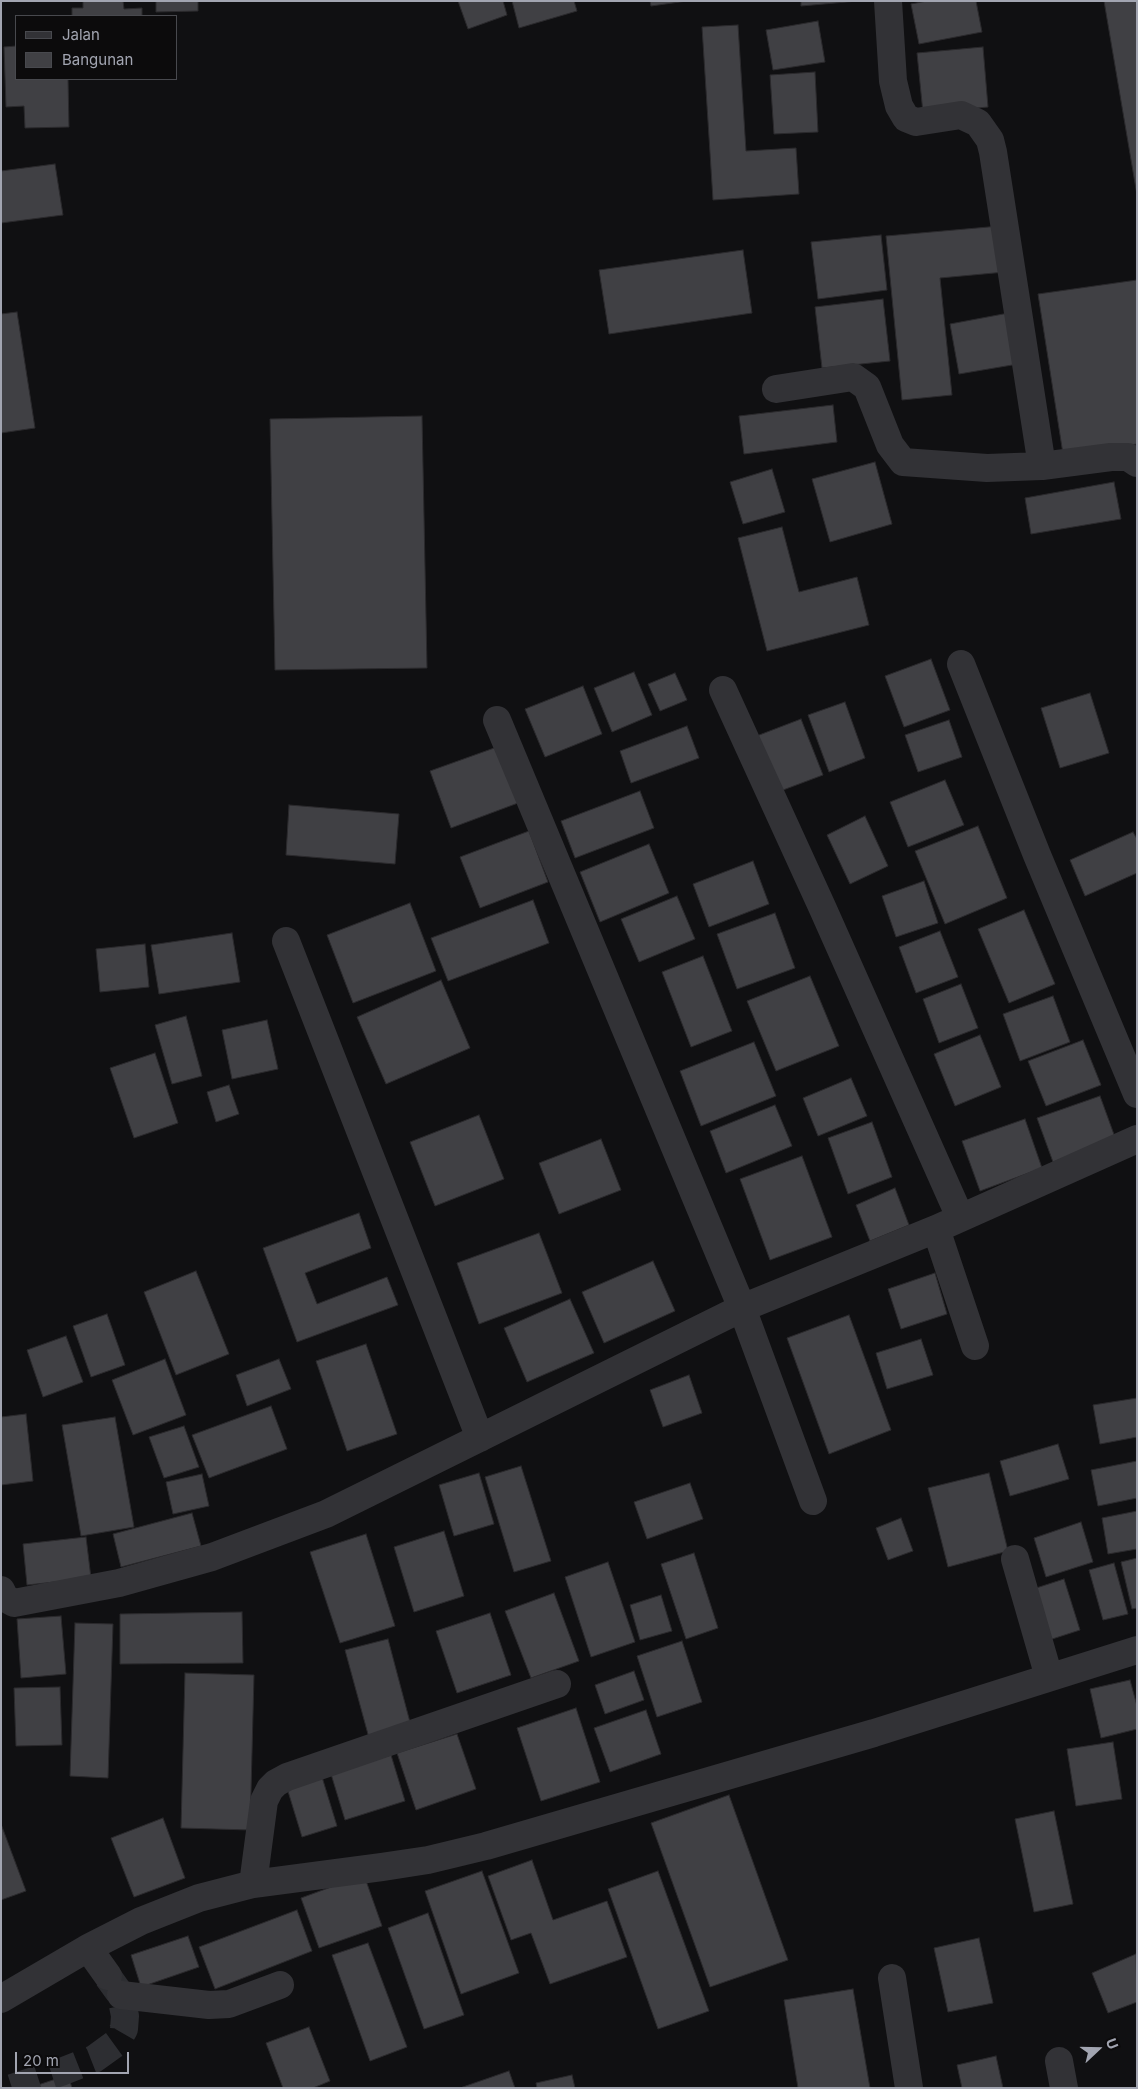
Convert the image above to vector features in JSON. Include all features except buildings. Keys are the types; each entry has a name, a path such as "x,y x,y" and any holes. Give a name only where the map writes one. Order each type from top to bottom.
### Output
{"street":[{"path":"888,1 893,81 898,106 906,118 916,122 961,115 978,123 990,140 994,152 1042,466"},
{"path":"776,388 853,377 867,387 890,445 903,462 986,468 1042,466 1072,461 1123,457 1137,462"},
{"path":"961,664 1037,855 1137,1094"},
{"path":"723,690 824,909 960,1217"},
{"path":"497,720 742,1308 814,1501"},
{"path":"286,941 480,1438"},
{"path":"1,1590 6,1598 14,1603 119,1583 212,1558 326,1514 742,1308 936,1229 1137,1139"},
{"path":"936,1229 975,1346"},
{"path":"1015,1559 1049,1678"},
{"path":"1,1999 88,1948 141,1921 199,1898 252,1884 410,1863 486,1846 874,1733 1137,1650"},
{"path":"252,1884 264,1801 270,1788 276,1783 557,1684"},
{"path":"88,1948 114,1986 209,2005 229,2004 280,1986"},
{"path":"892,1978 909,2088"},
{"path":"1058,2060 1064,2088"}],"tunnel":[{"path":"12,2088 94,2059 116,2043 124,2029 125,2016 121,1995 108,1977"}]}
